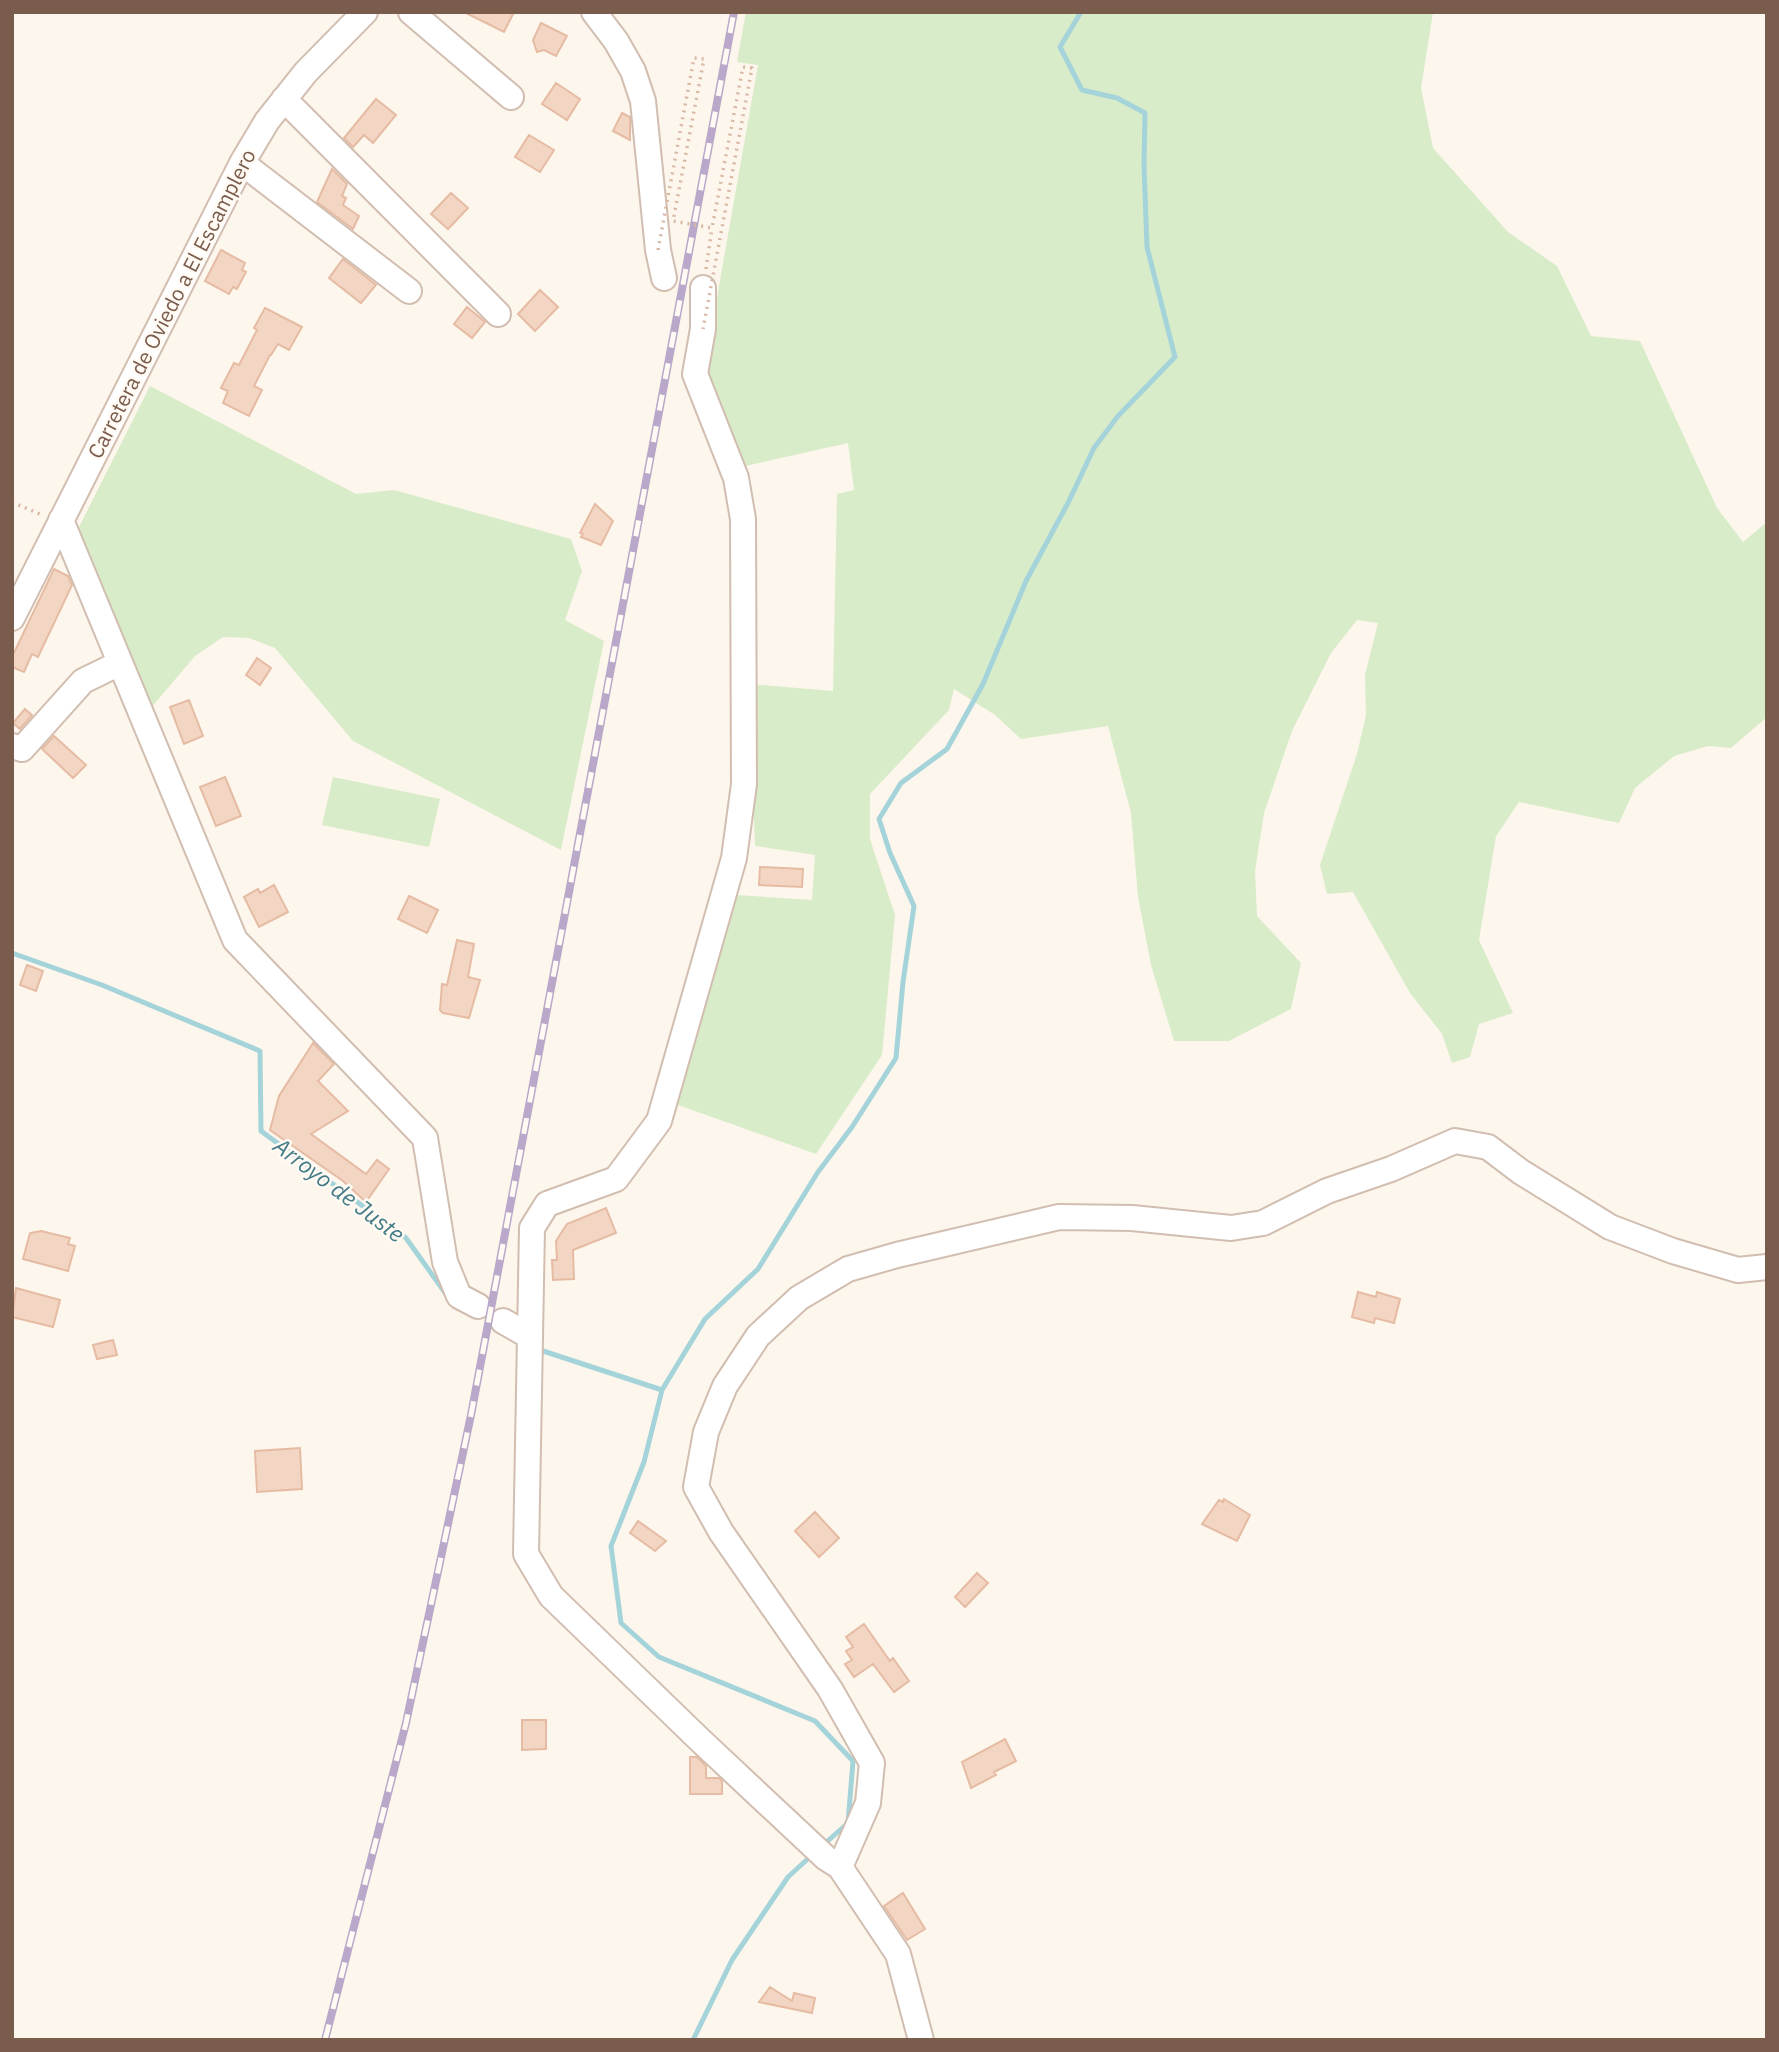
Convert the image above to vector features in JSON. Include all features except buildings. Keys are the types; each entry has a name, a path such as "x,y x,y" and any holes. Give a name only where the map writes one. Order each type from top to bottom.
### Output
{"street":[{"name":"Carretera de Oviedo a El Escamplero","path":"12,618 242,163 267,121 284,99 306,72 365,12"},
{"path":"411,12 511,97"},
{"path":"594,12 617,41 634,71 643,101 658,250 664,278"},
{"path":"284,99 498,314"},
{"path":"242,163 409,291"},
{"path":"703,288 703,329 695,374 736,478 743,519 744,784 734,858 659,1121 616,1179 547,1204 532,1228 526,1554 551,1595 833,1863 898,1954 921,2040"},
{"path":"61,520 235,940 425,1138 444,1262 459,1296 478,1306"},
{"path":"12,746 22,749 83,681 120,663"},
{"path":"833,1863 868,1803 872,1763 830,1689 721,1532 696,1487 706,1432 725,1387 758,1336 799,1298 848,1269 1059,1217 1132,1218 1231,1228 1263,1223 1327,1191 1391,1169 1455,1141 1488,1147 1521,1172 1610,1227 1673,1251 1738,1270 1767,1267"},
{"path":"503,1321 529,1336"}],"path":[{"path":"658,250 694,58 704,59 673,221 712,228"},
{"path":"703,288 743,67 752,68 703,329"},
{"path":"12,502 37,514 61,520"}],"green space":[{"path":"746,12 1433,12 1421,88 1433,148 1508,232 1557,266 1591,336 1640,341 1717,508 1743,542 1767,522 1767,717 1731,748 1708,746 1674,756 1635,788 1619,823 1519,802 1496,836 1479,940 1513,1013 1479,1024 1470,1057 1452,1063 1442,1034 1410,993 1353,892 1327,894 1320,865 1357,754 1366,715 1365,675 1378,623 1357,620 1331,653 1292,731 1264,813 1255,871 1257,916 1301,963 1291,1009 1229,1041 1174,1041 1151,965 1138,897 1131,813 1108,726 1021,739 995,715 954,689 949,710 870,794 870,839 895,915 882,1055 816,1154 675,1104 737,895 812,900 815,855 755,846 749,684 833,691 837,494 854,490 848,443 741,467 702,367 713,320 758,65 737,62"},
{"path":"150,386 356,494 394,490 571,539 582,571 565,620 604,641 561,850 353,741 275,648 249,638 223,637 195,656 151,708 78,529"},
{"path":"333,777 440,799 429,847 322,825"}],"waterway":[{"path":"822,1846 848,1823 853,1761 815,1721 659,1657 621,1623 611,1546 644,1462 662,1390 705,1319 758,1269 818,1172 852,1127 896,1058 914,906 890,853 879,819 901,783 947,749 983,684 1026,581 1094,448 1118,416 1175,357 1147,247 1145,113 1117,98 1082,90 1060,47 1081,12"},
{"name":"Arroyo de Juste","path":"12,953 102,985 260,1051 261,1131 406,1238 446,1294"},
{"name":"Arroyo de Juste","path":"537,1349 662,1390"},
{"path":"693,2040 732,1960 788,1877 812,1855"}],"railway":[{"path":"325,2040 406,1723 471,1415 734,12"}]}
